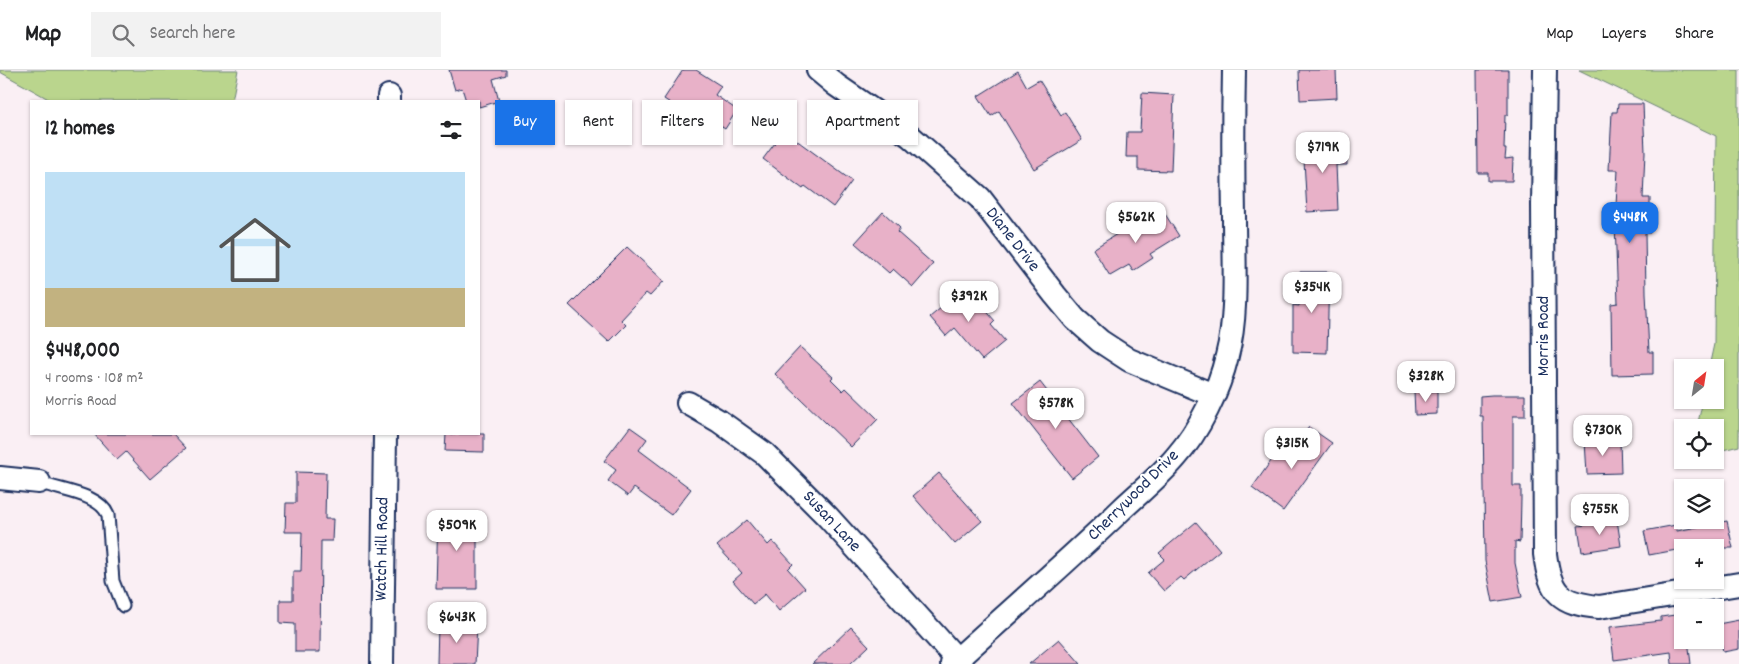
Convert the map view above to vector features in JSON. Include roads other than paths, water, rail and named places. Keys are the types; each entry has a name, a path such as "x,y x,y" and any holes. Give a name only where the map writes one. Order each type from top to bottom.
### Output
{"street":[{"name":"Diane Drive","path":"818,70 836,85 910,136 980,198 1075,319 1100,341 1128,360 1213,395"},
{"name":"Cherrywood Drive","path":"956,663 1176,457 1195,429 1213,395 1228,356 1232,330 1235,268 1233,174 1234,70"},
{"name":"Morris Road","path":"1545,70 1543,205 1544,554 1548,575 1554,589 1562,597 1583,605 1600,607 1739,584"},
{"name":"Susan Lane","path":"688,403 719,421 765,454 827,516 956,663"},
{"name":"Watch Hill Road","path":"382,664 385,435"},
{"path":"0,478 39,482"}],"lane":[{"path":"39,482 96,501 105,508 108,515 113,582 123,606"}]}
